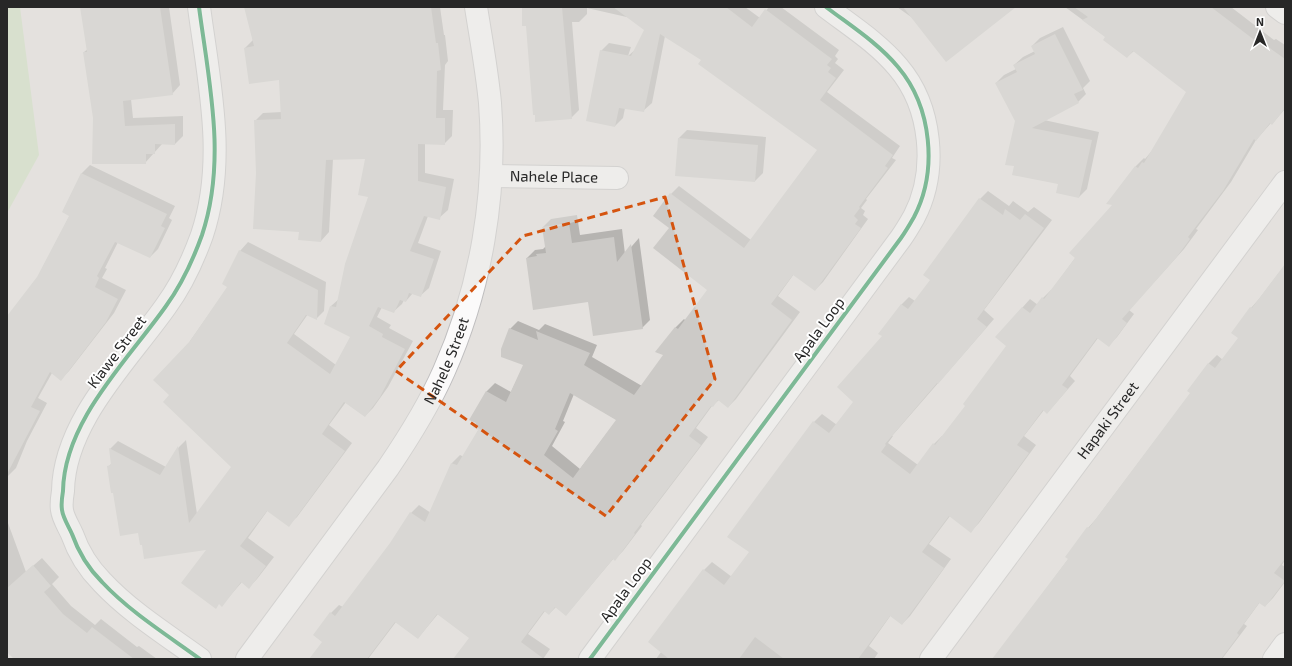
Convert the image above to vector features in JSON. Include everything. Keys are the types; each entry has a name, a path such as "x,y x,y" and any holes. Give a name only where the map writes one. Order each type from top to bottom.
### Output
{"street":[{"name":"Kiawe Street","path":"199,7 215,133 215,164 212,193 208,212 196,251 179,286 167,305 83,420 68,457 63,481 62,510 74,541 85,561 100,581 120,600 200,659"},
{"name":"Nahele Street","path":"247,659 388,468 409,437 446,365 468,306 483,240 491,176 490,103 476,7"},
{"name":"Apala Loop","path":"590,659 901,238 914,216 922,195 928,156 927,131 913,89 899,68 885,53 826,7"},
{"path":"1277,7 1285,13"},
{"name":"Nahele Place","path":"491,176 617,178"},
{"name":"Hapaki Street","path":"931,659 1285,182"},
{"path":"1274,659 1285,644"}],"highlighted area":[{"path":"665,197 715,379 606,516 396,371 523,236"}],"green space":[{"path":"7,7 20,7 39,155 7,213"}],"building":[{"path":"80,7 160,7 173,95 123,101 125,126 175,124 175,145 155,144 155,154 146,154 146,164 92,164 93,118 83,52 87,52"},
{"path":"244,7 431,7 436,43 438,43 441,70 437,71 436,118 445,118 445,145 418,144 418,181 446,187 440,220 424,216 410,251 434,259 421,297 409,293 406,302 400,300 394,313 378,307 369,326 383,334 382,337 405,349 380,397 365,417 344,402 322,434 345,451 289,527 267,511 240,546 266,566 249,589 241,582 222,607 219,604 216,609 181,583 206,550 144,559 138,533 120,536 107,466 111,465 109,448 160,475 178,446 189,523 231,467 163,402 169,395 153,380 190,341 227,287 222,284 239,250 318,290 317,320 306,315 287,343 330,374 350,337 324,324 330,306 336,307 345,264 368,197 358,195 365,159 326,160 321,242 298,240 299,232 253,229 256,173 254,120 281,119 279,80 249,84 244,48 254,46"},
{"path":"522,7 562,7 572,119 535,122 535,115 533,115 526,26 522,26"},
{"path":"613,7 726,7 752,27 765,9 832,59 827,65 831,68 828,72 836,78 820,100 893,155 885,166 888,168 854,216 858,220 855,224 861,228 815,291 793,275 771,304 792,320 728,408 718,400 713,407 711,406 689,436 701,445 634,533 635,534 615,561 613,559 566,616 555,607 549,615 544,611 521,642 544,659 453,659 469,638 437,614 418,639 395,622 367,659 309,659 322,642 313,635 330,612 335,616 390,543 410,512 425,522 451,463 457,465 478,430 473,427 476,423 469,420 486,391 506,402 523,365 501,357 501,349 509,328 538,340 536,331 590,353 584,365 634,395 663,355 655,352 675,327 678,329 707,290 653,248 669,228 653,216 670,193 744,248 817,150 698,64 701,60 660,34 644,112 619,108 615,127 586,121 600,50 631,56 644,30","holes":["570,393 616,420 573,478 544,455 558,431 555,429"]},
{"path":"903,7 1016,7 946,62"},
{"path":"1074,7 1211,7 1265,48 1267,46 1285,59 1285,108 1272,125 1270,123 1256,141 1254,139 1223,191 1188,237 1190,239 1176,258 1122,319 1127,323 1109,347 1097,338 1062,385 1068,389 1047,414 1043,410 1017,445 1029,453 971,533 949,516 922,552 944,568 902,625 890,616 858,659 784,659 755,637 739,659 669,659 648,642 703,569 724,585 749,552 727,537 813,421 829,433 853,402 837,387 882,336 878,334 901,304 908,309 930,280 923,275 979,198 1003,215 1005,209 1020,220 1025,214 1044,228 977,319 987,327 885,444 886,445 881,452 910,474 933,443 935,445 965,406 963,404 1006,346 995,337 1022,307 1030,313 1042,297 1044,299 1075,258 1069,253 1112,205 1106,204 1135,166 1138,168 1142,162 1144,163 1186,92 1133,51 1127,58 1103,40 1105,37 1082,20 1088,17"},
{"path":"1055,34 1083,90 1074,94 1079,103 1032,128 1092,140 1079,198 1056,193 1058,184 1012,175 1014,166 1005,165 1015,121 995,83 1017,72 1013,65 1035,54 1031,46"},
{"path":"678,138 758,145 755,182 675,176"},
{"path":"81,173 167,214 161,226 165,228 150,258 115,242 97,276 99,278 95,287 118,299 106,322 61,381 50,372 31,407 40,411 7,474 7,316 37,277 69,216 62,212"},
{"path":"569,223 572,243 614,237 617,262 631,244 643,329 593,336 588,302 533,310 526,258 537,256 536,254 546,253 542,227"},
{"path":"1285,264 1285,559 1274,573 1285,581 1265,607 1259,603 1237,633 1239,635 1221,659 992,659 1068,559 1065,557 1087,527 1089,528 1190,393 1187,391 1208,363 1215,368 1238,338 1231,333"},
{"path":"33,565 51,586 44,592 63,614 87,633 92,627 134,659 14,659 7,652 7,588"}],"cycle path":[{"path":"199,7 211,93 215,150 209,207 202,235 187,272 172,298 117,370 86,416 74,440 66,465 62,510 77,547 84,560 97,577 124,603 200,659"},
{"path":"590,659 901,238 914,217 922,199 926,180 928,140 918,101 909,83 890,58 864,35 826,7"}]}
